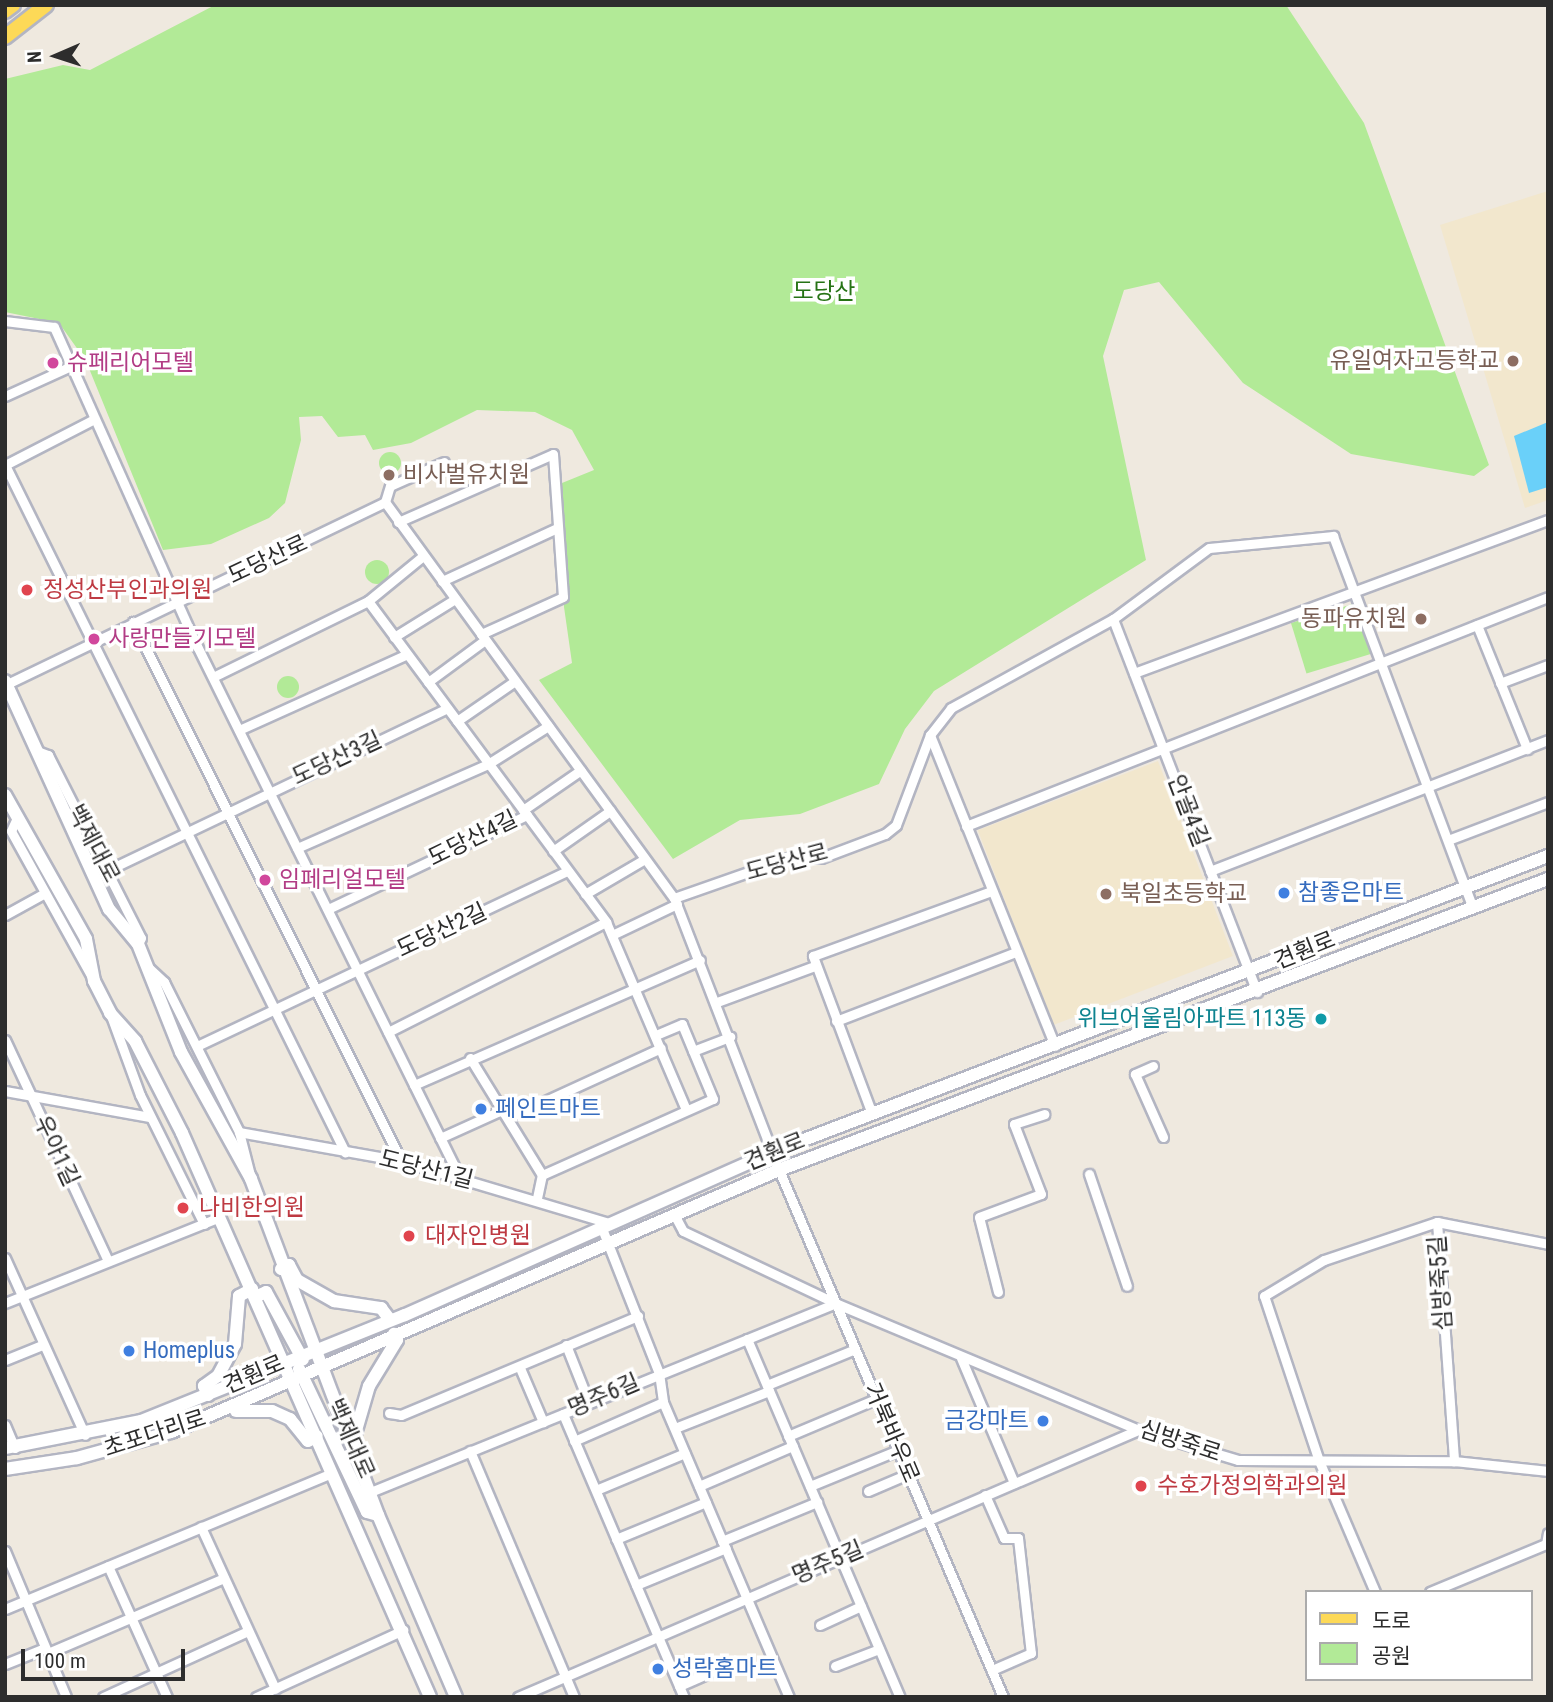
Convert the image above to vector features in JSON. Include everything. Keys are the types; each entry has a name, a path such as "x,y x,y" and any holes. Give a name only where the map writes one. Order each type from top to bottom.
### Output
{"main road":[{"path":"5,11 13,5"},
{"path":"5,37 47,5"}],"street":[{"path":"5,321 54,327 197,646 460,1178"},
{"path":"5,396 71,366"},
{"path":"94,419 5,465 91,644 189,833 232,927 345,1152"},
{"path":"398,522 553,454 563,597 483,637 428,682"},
{"path":"444,463 390,486 385,502 676,901 717,1002 779,1170"},
{"name":"도당산로","path":"6,683 385,502"},
{"path":"1135,673 1548,520"},
{"path":"442,581 557,528"},
{"path":"1055,1046 989,892 930,735 951,708 1113,619 1209,548 1334,536 1473,908"},
{"path":"213,677 368,601 423,556"},
{"name":"안골4길","path":"1163,748 1548,597"},
{"path":"394,637 455,599"},
{"name":"도당산4길","path":"328,909 525,813 368,601"},
{"name":"안골4길","path":"1113,619 1257,992"},
{"path":"133,622 401,1161"},
{"path":"1477,625 1527,748"},
{"path":"239,730 407,654"},
{"path":"1500,683 1548,665"},
{"path":"457,721 515,681"},
{"name":"백제대로","path":"6,683 108,909 138,944 181,1052 251,1179"},
{"name":"도당산3길","path":"106,871 189,833 226,810 447,708"},
{"path":"297,848 488,764 548,726"},
{"name":"도당산로","path":"612,935 676,901 797,855 821,858 896,825 930,735"},
{"path":"1210,871 1548,740"},
{"path":"966,826 1163,748"},
{"name":"백제대로","path":"37,751 48,755 141,938 138,944"},
{"path":"580,771 525,813 606,922 636,987 686,1110"},
{"name":"백제대로","path":"5,795 17,818 34,838 86,939 94,981"},
{"path":"1448,840 1548,802"},
{"path":"553,851 610,811"},
{"name":"백제대로","path":"17,818 11,831 110,1013 150,1117 204,1224"},
{"name":"견훤로","path":"10,1448 85,1435 208,1395 390,1320 772,1152 1250,973 1548,856"},
{"path":"585,894 645,859"},
{"name":"도당산2길","path":"197,1046 568,872"},
{"name":"견훤로","path":"491,1294 779,1170 1257,992 1548,879"},
{"path":"872,1114 813,956 879,929 989,892"},
{"path":"5,915 43,894"},
{"path":"388,1032 606,922"},
{"path":"836,1021 1016,952"},
{"path":"414,1084 700,960"},
{"path":"717,1002 815,966"},
{"name":"백제대로","path":"149,968 158,971 239,1132 251,1179 281,1269 373,1491 377,1516 456,1697"},
{"name":"백제대로","path":"110,1013 135,1041 216,1218 299,1374 331,1473 403,1630 430,1697"},
{"path":"542,1175 713,1099 682,1024 656,1035"},
{"path":"693,1051 730,1037"},
{"name":"우아1길","path":"5,1040 108,1261"},
{"path":"440,1138 505,1114 661,1048"},
{"path":"470,1058 542,1175 537,1198"},
{"path":"1153,1066 1135,1074 1163,1137"},
{"path":"5,1091 150,1117"},
{"path":"998,1292 979,1217 1041,1194 1014,1124 1044,1114"},
{"name":"도당산1길","path":"239,1132 401,1161 537,1198 605,1225"},
{"name":"거북바우로","path":"779,1170 1003,1697"},
{"path":"1088,1174 1127,1286"},
{"name":"심방죽로","path":"675,1216 683,1231 835,1303 961,1358 1139,1430 1238,1460 1454,1461 1548,1471"},
{"path":"5,1303 216,1218"},
{"path":"1437,1222 1548,1244"},
{"name":"심방죽5길","path":"1319,1461 1264,1296 1324,1260 1437,1222 1454,1461"},
{"path":"605,1225 607,1242 659,1373 663,1402 789,1697"},
{"path":"5,1258 42,1345 85,1435"},
{"path":"281,1269 289,1265 297,1280 334,1301 381,1308 390,1320"},
{"path":"208,1395 204,1386 218,1376 235,1344 240,1296 254,1293"},
{"name":"초포다리로","path":"5,1469 77,1458 228,1408 299,1374 491,1294"},
{"name":"명주6길","path":"373,1491 835,1303"},
{"path":"389,1413 401,1415 520,1368 566,1345 638,1316"},
{"path":"352,1444 369,1385 397,1340 394,1334"},
{"path":"747,1339 900,1697"},
{"path":"5,1360 42,1345"},
{"path":"566,1345 589,1403"},
{"path":"674,1428 855,1349"},
{"path":"961,1358 1014,1483"},
{"path":"291,1359 319,1366"},
{"path":"520,1368 542,1422"},
{"path":"299,1374 367,1512 377,1516"},
{"path":"788,1436 876,1399"},
{"path":"574,1441 663,1402"},
{"path":"228,1408 272,1411 290,1419 308,1441 317,1436"},
{"path":"563,1414 684,1697"},
{"path":"5,1425 10,1448"},
{"name":"명주5길","path":"518,1697 1139,1430"},
{"path":"699,1486 793,1446"},
{"path":"810,1486 898,1450"},
{"path":"470,1451 574,1697"},
{"path":"596,1490 685,1453"},
{"path":"1319,1461 1374,1590"},
{"path":"5,1609 331,1473"},
{"path":"868,1491 908,1474"},
{"path":"985,1495 1004,1538 1018,1538 1031,1653 992,1670"},
{"path":"616,1539 706,1502"},
{"path":"636,1585 817,1502"},
{"path":"201,1527 275,1689"},
{"path":"1435,1590 1546,1544 1548,1533"},
{"path":"5,1551 66,1697"},
{"path":"108,1566 167,1697"},
{"path":"5,1664 47,1651 224,1578"},
{"path":"820,1625 861,1606"},
{"path":"256,1697 403,1630"},
{"path":"103,1697 248,1631"},
{"path":"835,1666 879,1648"},
{"path":"679,1686 723,1667"}],"shaded area":[{"name":"유일여자고등학교","path":"1548,191 1548,500 1525,508 1440,225"},
{"name":"북일초등학교","path":"1158,761 1233,956 1053,1025 978,830"}],"green space":[{"name":"도당산","path":"215,5 1286,5 1364,123 1489,465 1474,476 1351,454 1243,383 1159,282 1124,290 1103,356 1146,560 934,691 905,729 879,784 800,814 740,820 673,859 539,680 572,663 564,607 562,483 594,470 572,430 535,412 477,410 411,443 373,450 365,435 338,437 322,416 299,417 301,440 285,503 269,518 211,544 163,550 86,361 59,323 5,312 5,79 63,65 90,70"},
{"path":"390,452 398,455 401,463 398,471 390,474 382,471 379,463 382,455"},
{"path":"377,560 386,563 389,572 386,581 377,584 368,581 365,572 368,563"},
{"path":"1356,603 1371,654 1306,674 1291,623"},
{"path":"288,676 296,679 299,687 296,695 288,698 280,695 277,687 280,679"}],"water":[{"path":"1548,422 1548,487 1529,493 1514,436"}],"place":[{"name":"유일여자고등학교","path":"1513,361"},
{"name":"슈페리어모텔","path":"53,363"},
{"name":"비사벌유치원","path":"389,475"},
{"name":"정성산부인과의원","path":"27,590"},
{"name":"동파유치원","path":"1421,619"},
{"name":"사랑만들기모텔","path":"94,639"},
{"name":"임페리얼모텔","path":"265,880"},
{"name":"참좋은마트","path":"1284,893"},
{"name":"북일초등학교","path":"1106,894"},
{"name":"위브어울림아파트 113동","path":"1321,1019"},
{"name":"페인트마트","path":"481,1109"},
{"name":"나비한의원","path":"183,1208"},
{"name":"대자인병원","path":"409,1236"},
{"name":"Homeplus","path":"129,1351"},
{"name":"금강마트","path":"1043,1421"},
{"name":"수호가정의학과의원","path":"1141,1486"},
{"name":"성락홈마트","path":"658,1669"}]}
